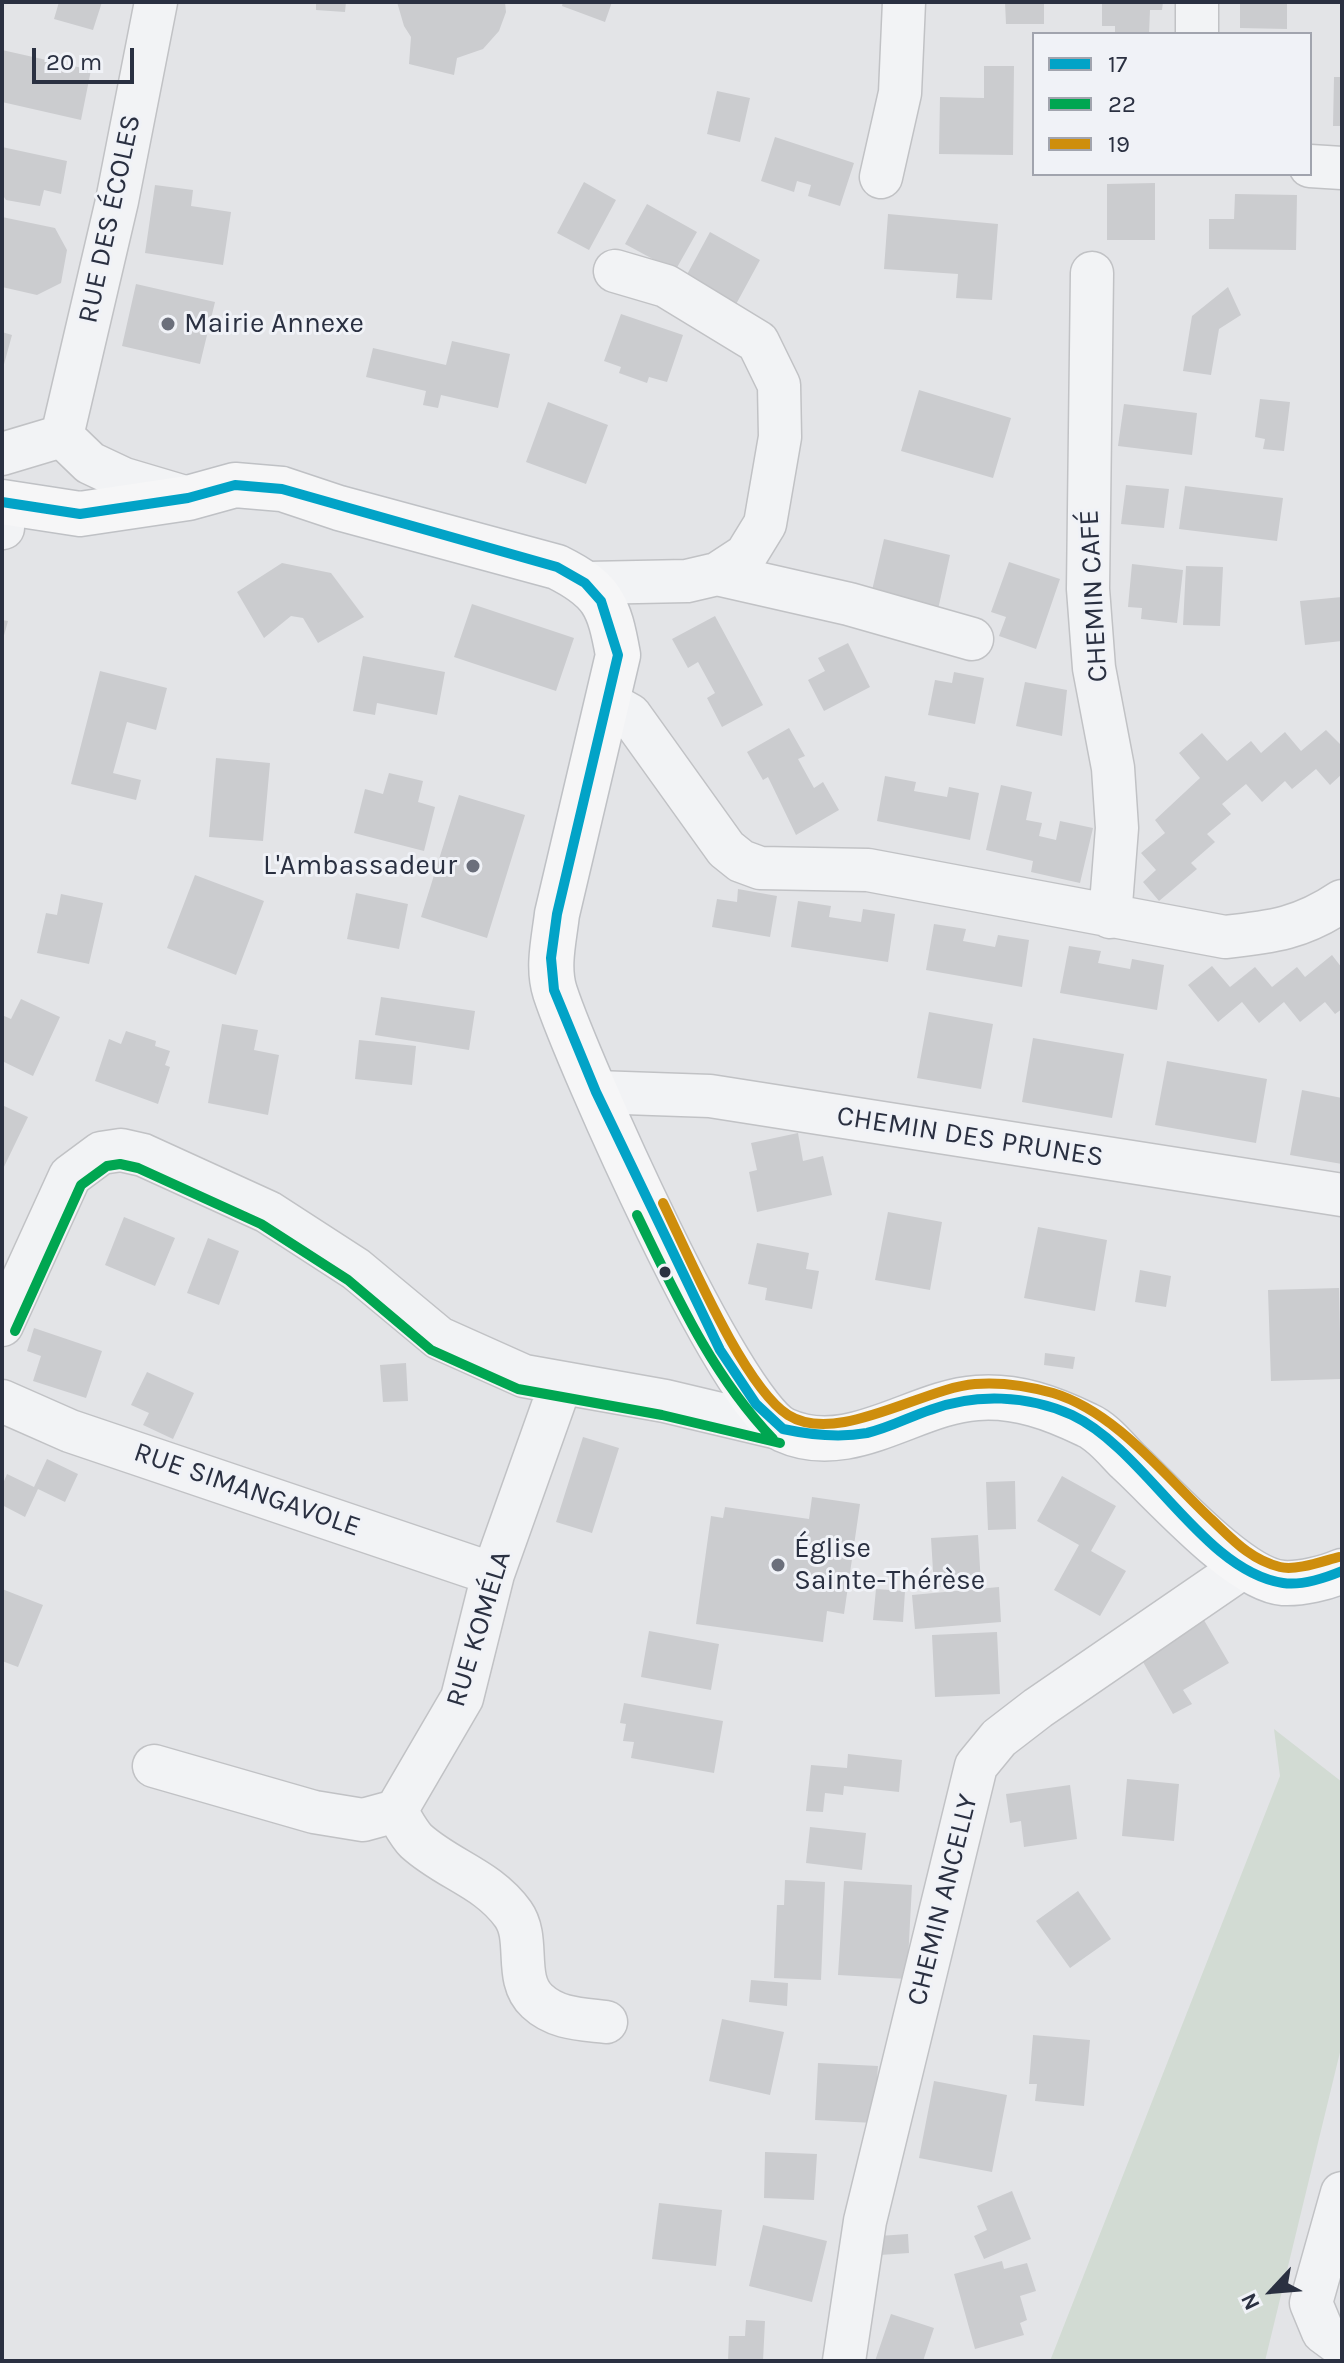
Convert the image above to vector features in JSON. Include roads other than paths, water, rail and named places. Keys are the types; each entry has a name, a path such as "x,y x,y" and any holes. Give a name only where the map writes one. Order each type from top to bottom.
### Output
{"main road":[{"path":"2,502 101,538 135,527 188,498 235,485 282,489 339,508 557,567 588,583 611,615 618,655 557,914 551,958 554,990 596,1092 720,1350 756,1404 783,1429 824,1437 878,1430 935,1408 975,1398 1013,1399 1050,1407 1093,1427 1242,1568 1282,1583 1342,1571"},
{"path":"2,527 64,525"}],"street":[{"name":"RUE DES ÉCOLES","path":"64,525 93,488 76,450 117,201 156,2"},
{"path":"881,177 900,93 904,2"},
{"path":"1197,2 1197,32"},
{"path":"1312,166 1342,168"},
{"path":"588,583 687,581 717,574 746,555 765,524 780,437 779,385 758,342 666,286 615,271"},
{"name":"CHEMIN CAFÉ","path":"1092,273 1088,589 1094,668 1113,768 1116,813 1110,917"},
{"path":"2,457 76,450 124,479 188,498"},
{"path":"717,574 849,604 972,639"},
{"path":"607,702 630,715 726,849 741,861 760,868 868,870 1225,937 1277,931 1313,921 1342,901"},
{"name":"CHEMIN DES PRUNES","path":"596,1092 710,1096 1342,1195"},
{"path":"3,1322 70,1176 101,1153 121,1150 143,1155 268,1212 356,1269 439,1338 524,1376 665,1401 783,1429"},
{"name":"RUE KOMÉLA","path":"396,1811 462,1698 493,1574 561,1383"},
{"name":"RUE SIMANGAVOLE","path":"2,1401 70,1431 493,1574"},
{"name":"CHEMIN ANCELLY","path":"844,2361 865,2221 976,1766 999,1738 1038,1708 1242,1568"},
{"path":"154,1766 314,1812 363,1820 396,1811 414,1840 451,1867 492,1889 516,1918 524,1979 535,1999 557,2016 606,2022"},
{"path":"1342,2193 1311,2303 1323,2332 1342,2346"}],"place":[{"name":"Mairie Annexe","path":"168,324"},
{"name":"L'Ambassadeur","path":"473,866"},
{"name":"Église Sainte-Thérèse","path":"778,1565"}]}
